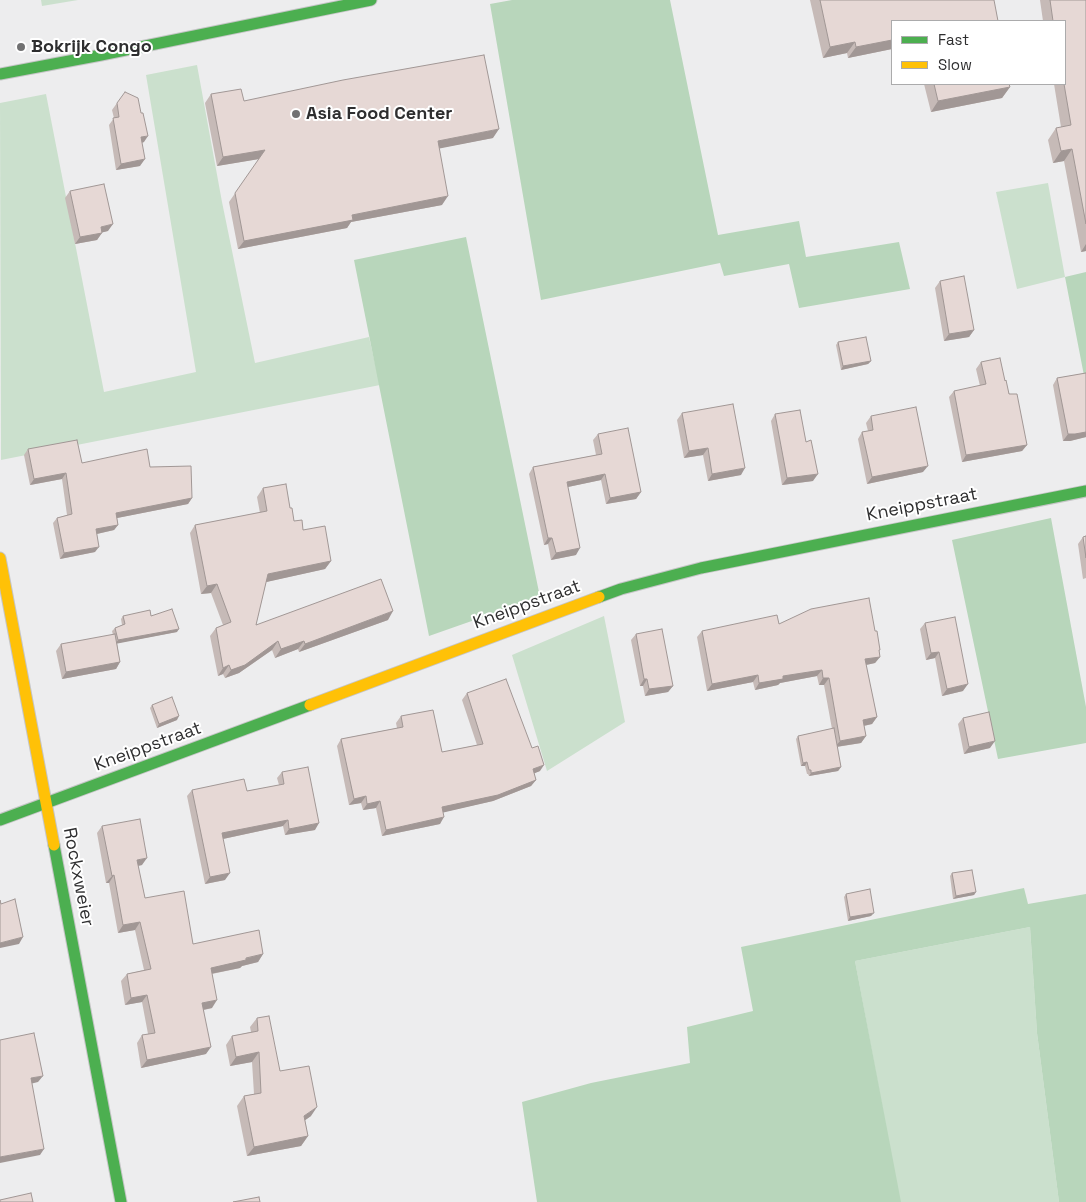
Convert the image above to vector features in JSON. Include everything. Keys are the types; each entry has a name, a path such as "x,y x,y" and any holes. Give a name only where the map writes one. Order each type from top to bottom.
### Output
{"street":[{"path":"0,74 371,0"},
{"name":"Kneippstraat","path":"0,820 621,588 702,568 1086,491"},
{"name":"Rockxweier","path":"0,558 121,1202"}],"green space":[{"path":"41,0 78,0 42,6"},
{"path":"512,0 670,0 718,235 799,221 806,257 899,242 910,289 799,308 789,264 724,276 720,263 541,300 490,4"},
{"path":"197,65 222,202 255,363 369,337 380,385 1,460 0,103 46,94 104,392 196,372 146,75"},
{"path":"1048,183 1065,277 1017,289 996,192"},
{"path":"466,237 540,597 429,636 354,260"},
{"path":"1086,272 1086,386 1065,277"},
{"path":"1051,518 1086,707 1086,743 998,759 952,540"},
{"path":"604,616 625,722 547,771 512,655"},
{"path":"1024,888 1028,904 1086,894 1086,1202 1059,1202 1037,1033 1030,927 855,961 901,1202 537,1202 522,1102 591,1083 690,1063 687,1027 753,1011 741,947"},
{"path":"1030,927 1037,1033 1059,1202 900,1202 855,961"}],"building":[{"path":"820,0 994,0 998,20 891,20 891,40 856,47 855,42 830,47"},
{"path":"1050,0 1086,0 1086,224 1072,149 1061,151 1056,128 1071,125 1064,85 1066,85 1066,20 1053,20"},
{"path":"484,55 499,129 438,141 448,196 352,215 353,220 244,241 235,193 265,150 223,157 211,94 241,89 244,101 343,80"},
{"path":"934,85 1009,85 1010,87 938,101"},
{"path":"125,92 138,98 148,136 141,137 145,159 121,164 113,118 119,117 117,103"},
{"path":"104,184 113,224 101,227 102,233 80,237 70,191"},
{"path":"964,276 974,330 949,334 940,281"},
{"path":"866,337 871,361 843,366 838,342"},
{"path":"1000,358 1009,394 1017,394 1027,445 966,455 954,391 986,384 981,362"},
{"path":"1086,373 1086,432 1068,434 1057,378"},
{"path":"733,404 745,468 712,474 708,448 689,451 682,413"},
{"path":"916,407 928,466 872,477 862,432 873,430 871,416"},
{"path":"800,410 806,442 811,440 818,474 787,478 775,414"},
{"path":"628,428 641,492 610,498 605,474 567,482 580,548 556,553 552,538 548,538 533,467 602,454 598,434"},
{"path":"77,440 82,463 147,449 150,467 191,466 192,498 116,513 118,525 96,529 99,547 64,553 57,518 72,514 66,473 34,479 28,449"},
{"path":"286,484 294,521 302,520 303,530 325,526 331,561 268,574 256,625 381,579 393,611 305,644 304,641 281,649 278,641 245,665 231,670 229,665 223,668 216,628 231,622 217,584 207,586 195,525 267,511 263,488"},
{"path":"1086,536 1086,558 1083,537"},
{"path":"869,598 875,631 877,631 880,657 865,659 877,717 863,720 866,736 840,741 829,678 823,678 822,670 783,676 783,679 759,683 758,675 712,684 702,631 777,615 779,624 811,609"},
{"path":"172,609 179,629 118,640 115,628 125,624 123,616 150,610 151,616"},
{"path":"955,617 968,684 947,689 939,652 931,653 925,623"},
{"path":"662,629 673,686 649,689 647,679 644,679 636,634"},
{"path":"115,634 120,662 66,672 61,644"},
{"path":"506,679 532,748 538,746 544,765 533,769 536,780 498,795 442,807 444,817 386,830 380,801 367,804 366,796 354,799 341,739 403,727 401,716 433,710 442,752 483,744 467,693"},
{"path":"172,697 179,716 159,724 152,705"},
{"path":"989,712 995,741 969,747 963,718"},
{"path":"834,728 841,767 811,773 807,762 803,763 798,736"},
{"path":"308,767 319,823 289,829 288,820 222,833 230,873 210,877 192,790 244,779 247,791 284,784 282,772"},
{"path":"140,819 147,858 137,860 145,898 184,891 193,944 259,930 263,954 211,968 217,1000 202,1003 211,1047 147,1060 142,1035 155,1033 147,995 131,998 127,974 151,969 140,922 123,925 114,875 112,876 102,826"},
{"path":"972,870 976,892 956,896 952,873"},
{"path":"870,889 874,913 850,917 846,894"},
{"path":"15,899 23,937 0,943 0,900 1,904"},
{"path":"269,1016 280,1071 309,1066 317,1107 304,1116 308,1136 254,1147 244,1096 261,1093 259,1052 236,1057 232,1036 258,1031 257,1018"},
{"path":"34,1033 43,1076 31,1078 44,1149 0,1157 0,1040"},
{"path":"31,1193 33,1202 0,1202 0,1200"},
{"path":"259,1197 260,1202 233,1202"}],"traffic: fast":[{"path":"0,74 371,0"},
{"path":"599,597 621,589 701,568 1086,491"},
{"path":"0,820 310,705"},
{"path":"54,845 121,1202"}],"traffic: slow":[{"path":"0,558 54,845"},
{"path":"310,705 599,597"}],"place":[{"name":"Bokrijk Congo","path":"21,47"},
{"name":"Asia Food Center","path":"296,114"}]}
